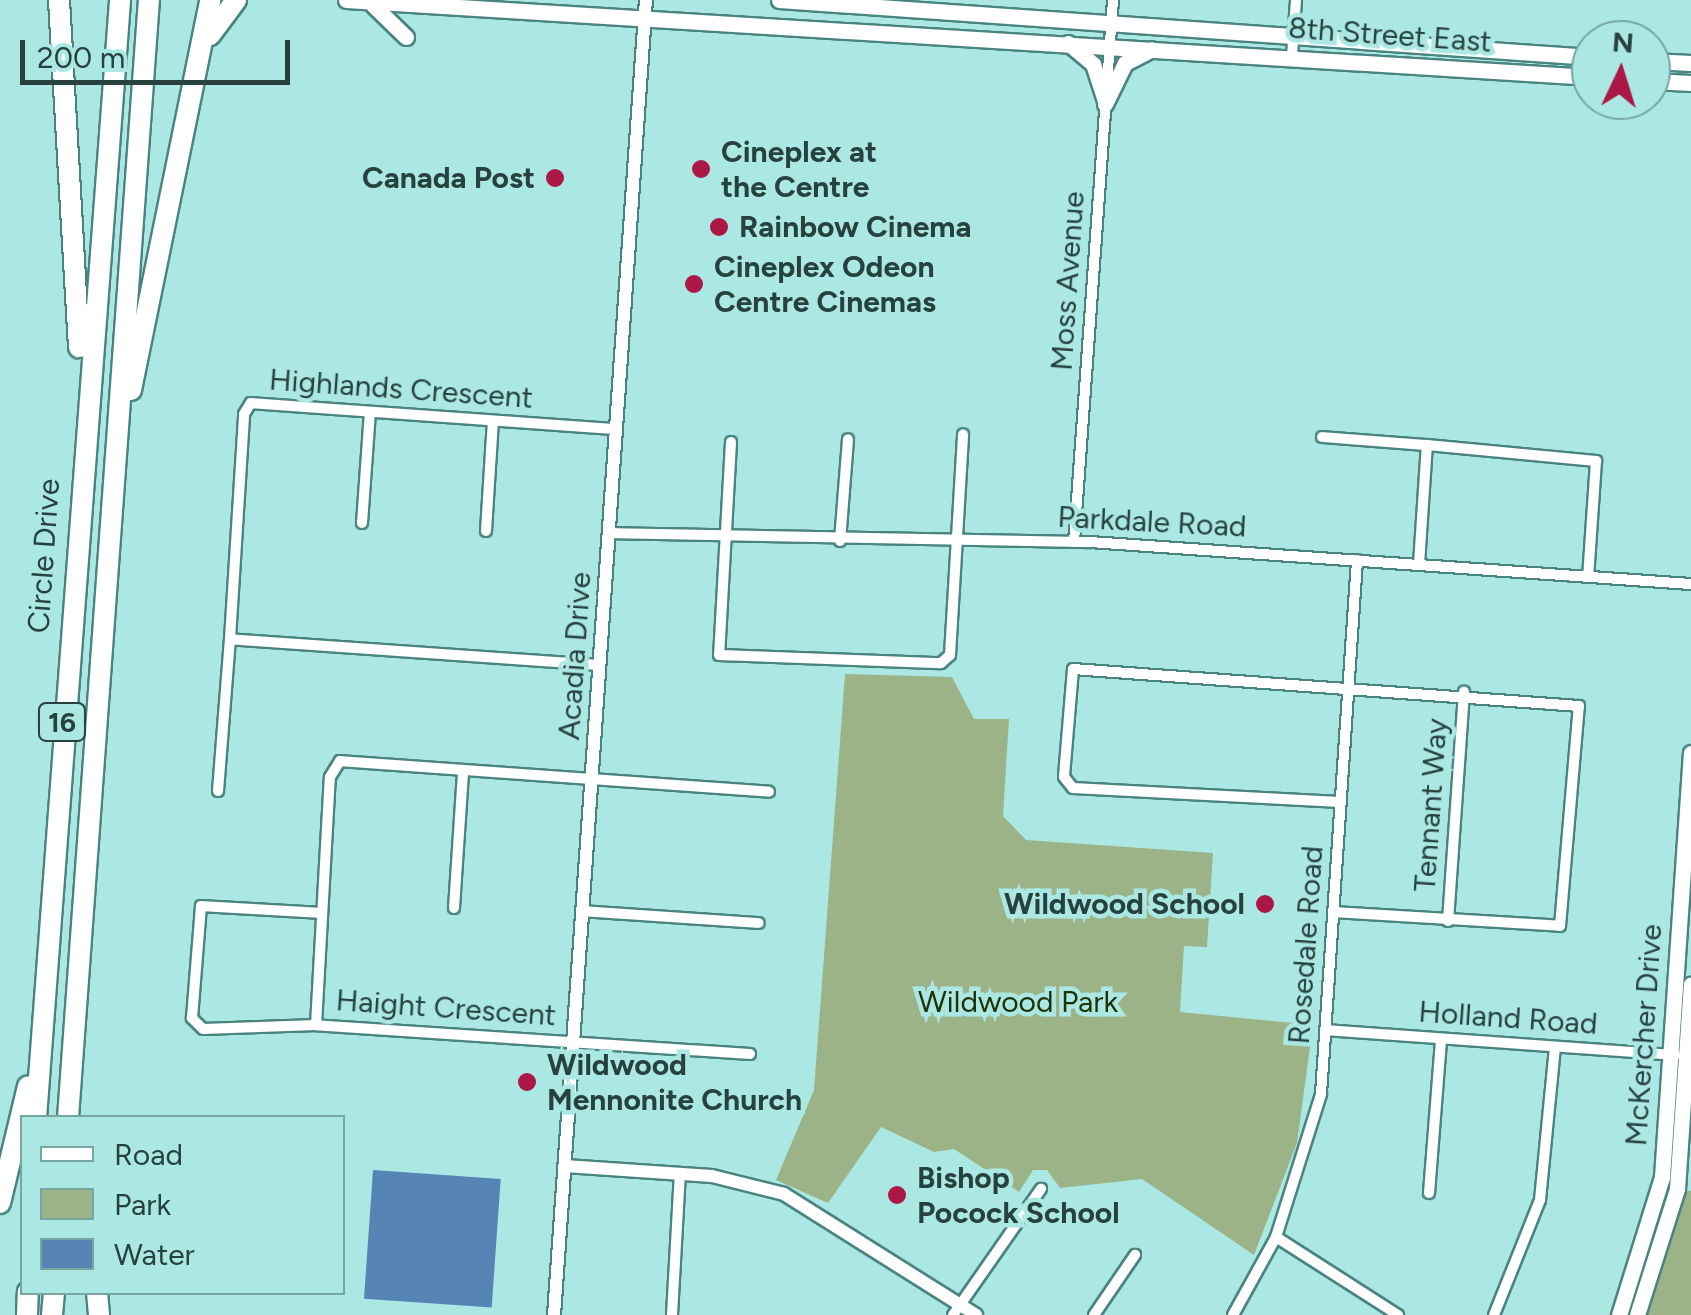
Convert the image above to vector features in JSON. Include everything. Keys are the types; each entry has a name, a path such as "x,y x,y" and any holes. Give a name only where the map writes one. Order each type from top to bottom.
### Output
{"highway":[{"path":"107,549 139,346 205,46 210,0"},
{"path":"205,46 236,0"},
{"name":"Circle Drive","path":"36,1115 84,434 120,2"},
{"path":"58,3 84,434"},
{"name":"Circle Drive","path":"68,1115 149,3"},
{"path":"77,1115 82,912"},
{"path":"0,1203 41,1010"}],"main road":[{"name":"8th Street East","path":"346,0 646,6 1159,48 1571,75"},
{"name":"8th Street East","path":"779,0 1571,55"},
{"path":"365,1 395,18 406,37"},
{"path":"1065,41 1093,64 1105,104"},
{"path":"1105,104 1126,62 1159,48"},
{"name":"McKercher Drive","path":"1637,1315 1678,1189 1678,1055 1691,753"},
{"name":"McKercher Drive","path":"1619,1315 1653,1228 1691,984"}],"street":[{"name":"Moss Avenue","path":"1074,542 1114,0"},
{"path":"1292,56 1296,0"},
{"name":"Acadia Drive","path":"554,1315 646,6"},
{"name":"Highlands Crescent","path":"230,639 244,414 251,403 615,430"},
{"path":"362,523 370,412"},
{"path":"486,531 493,421"},
{"path":"732,442 718,650 734,662 940,663 950,655 954,542 964,434"},
{"path":"1322,437 1596,461 1588,576"},
{"path":"840,541 848,438"},
{"path":"1419,564 1427,445"},
{"name":"Parkdale Road","path":"609,533 726,540 1074,542 1691,584"},
{"name":"Rosedale Road","path":"1233,1315 1276,1237 1312,1140 1326,1030 1357,560"},
{"path":"218,791 230,639 599,665"},
{"path":"1334,912 1560,926 1580,706 1464,692 1083,662 1070,674 1064,776 1073,788 1340,802"},
{"name":"Tennant Way","path":"1448,921 1464,692"},
{"name":"Haight Crescent","path":"316,1025 336,764 769,792"},
{"path":"454,908 463,772"},
{"name":"Haight Crescent","path":"322,913 201,906 192,1018 203,1029 316,1025 750,1054"},
{"path":"582,910 759,923"},
{"name":"Holland Road","path":"1326,1030 1678,1055"},
{"path":"1429,1193 1441,1039"},
{"path":"1494,1315 1540,1200 1555,1048"},
{"path":"565,1166 680,1174 784,1194 957,1310 976,1315"},
{"path":"672,1315 680,1174"},
{"path":"957,1310 1041,1190"},
{"path":"1276,1237 1398,1315"},
{"path":"1094,1315 1135,1255"}],"green space":[{"name":"Wildwood Park","path":"845,674 952,677 974,719 1009,719 1003,816 1026,840 1213,853 1207,947 1184,946 1180,1012 1313,1025 1297,1143 1254,1255 1142,1179 1060,1188 1047,1170 1033,1170 1019,1192 954,1149 934,1152 881,1127 828,1203 776,1180 814,1090"},
{"path":"1677,1189 1691,1191 1691,1315 1637,1315"}],"water":[{"path":"373,1170 501,1179 492,1308 364,1299"}],"place":[{"name":"Cineplex at the Centre","path":"701,169"},
{"name":"Canada Post","path":"555,178"},
{"name":"Rainbow Cinema","path":"719,227"},
{"name":"Cineplex Odeon Centre Cinemas","path":"694,284"},
{"name":"Wildwood School","path":"1265,904"},
{"name":"Wildwood Mennonite Church","path":"527,1082"},
{"name":"Bishop Pocock School","path":"897,1195"}]}
